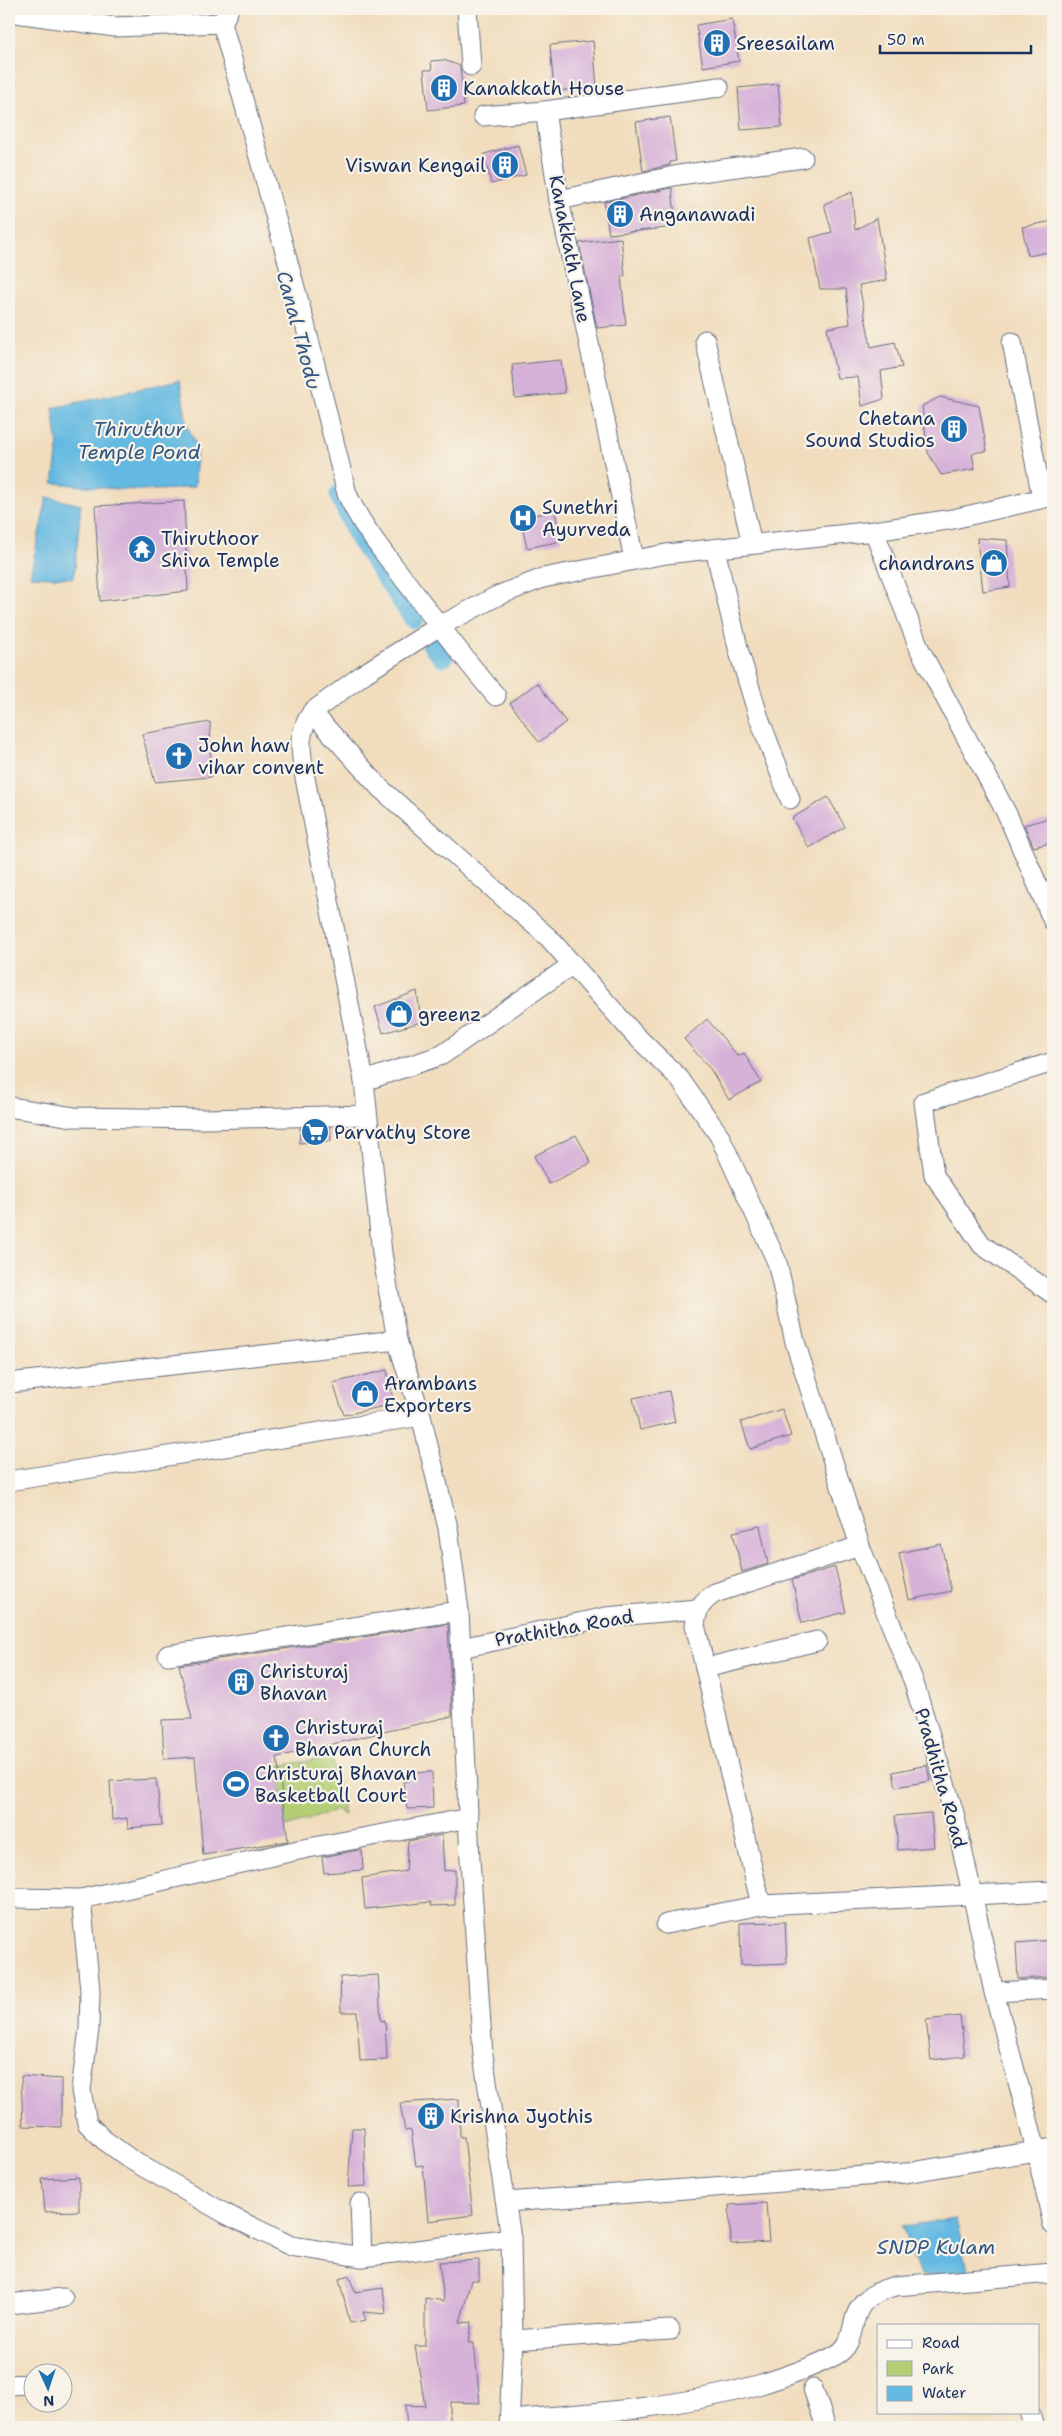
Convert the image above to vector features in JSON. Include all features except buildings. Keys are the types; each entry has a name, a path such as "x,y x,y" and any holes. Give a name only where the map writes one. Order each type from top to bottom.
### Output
{"street":[{"path":"467,9 471,66"},
{"path":"9,12 115,27 225,16 347,494 354,510 377,544 438,627 496,696"},
{"path":"484,116 545,111 719,87"},
{"name":"Kanakkath Lane","path":"545,111 558,200 634,559"},
{"path":"558,200 679,175 803,158"},
{"path":"705,340 752,544"},
{"path":"1012,342 1048,497 953,519 874,531 634,559 535,581 497,596 438,627 365,673 312,712 302,727 301,744 304,769 364,1082 382,1253 397,1340 421,1416 448,1528 459,1611 483,2055 511,2238 513,2340 510,2424 644,2409 712,2398 784,2377 838,2354 847,2342 857,2312 864,2300 878,2290 896,2286 1053,2273"},
{"path":"874,531 920,650 1008,816 1053,921"},
{"path":"715,549 739,652 759,718 790,799"},
{"name":"Pradhitha Road","path":"312,712 380,788 549,938 634,1034 679,1078 719,1135 777,1262 795,1342 860,1546 913,1680 954,1813 994,1992 1045,2149 1053,2224"},
{"path":"364,1082 442,1055 572,964"},
{"path":"1053,1062 924,1102 934,1175 982,1245 1053,1294"},
{"path":"9,1107 74,1117 206,1119 367,1115"},
{"path":"9,1383 397,1340"},
{"path":"9,1481 421,1416"},
{"path":"761,1905 695,1625 698,1609 705,1600 715,1593 860,1546"},
{"name":"Prathitha Road","path":"461,1648 606,1617 698,1609"},
{"path":"168,1655 459,1611"},
{"path":"706,1668 817,1641"},
{"path":"9,1898 81,1899 303,1849 469,1818"},
{"path":"666,1924 761,1905 1053,1891"},
{"path":"81,1899 90,1990 89,2029 81,2090 87,2122 104,2140 132,2161 226,2214 291,2246 362,2257 511,2238"},
{"path":"994,1992 1053,1989"},
{"path":"506,2202 906,2173 1045,2149"},
{"path":"360,2203 362,2257"},
{"path":"9,2304 63,2298"},
{"path":"513,2340 670,2330"},
{"path":"9,2385 22,2384"},
{"path":"813,2389 826,2427"},
{"path":"1030,2414 1034,2427"}],"green space":[{"path":"331,1757 344,1815 337,1810 286,1827 278,1766"}],"water":[{"name":"Thiruthur Temple Pond","path":"180,380 187,425 197,447 195,486 177,489 142,490 53,483 58,447 53,408"},
{"path":"47,497 81,505 74,578 30,576"},
{"name":"SNDP Kulam","path":"956,2219 969,2274 920,2276 902,2226"}],"waterway":[{"name":"Canal Thodu","path":"340,495 358,536 414,618"},
{"name":"Canal Thodu","path":"432,644 443,657"}],"place":[{"name":"Sreesailam","path":"717,43"},
{"name":"Kanakkath House","path":"444,88"},
{"name":"Viswan Kengail","path":"505,165"},
{"name":"Anganawadi","path":"620,214"},
{"name":"Chetana Sound Studios","path":"954,429"},
{"name":"Sunethri Ayurveda","path":"523,518"},
{"name":"Thiruthoor Shiva Temple","path":"142,549"},
{"name":"chandrans","path":"994,563"},
{"name":"John haw vihar convent","path":"179,756"},
{"name":"greenz","path":"399,1014"},
{"name":"Parvathy Store","path":"315,1132"},
{"name":"Arambans Exporters","path":"365,1394"},
{"name":"Christuraj Bhavan","path":"241,1682"},
{"name":"Christuraj Bhavan Church","path":"276,1738"},
{"name":"Christuraj Bhavan Basketball Court","path":"236,1784"},
{"name":"Krishna Jyothis","path":"431,2116"}]}
